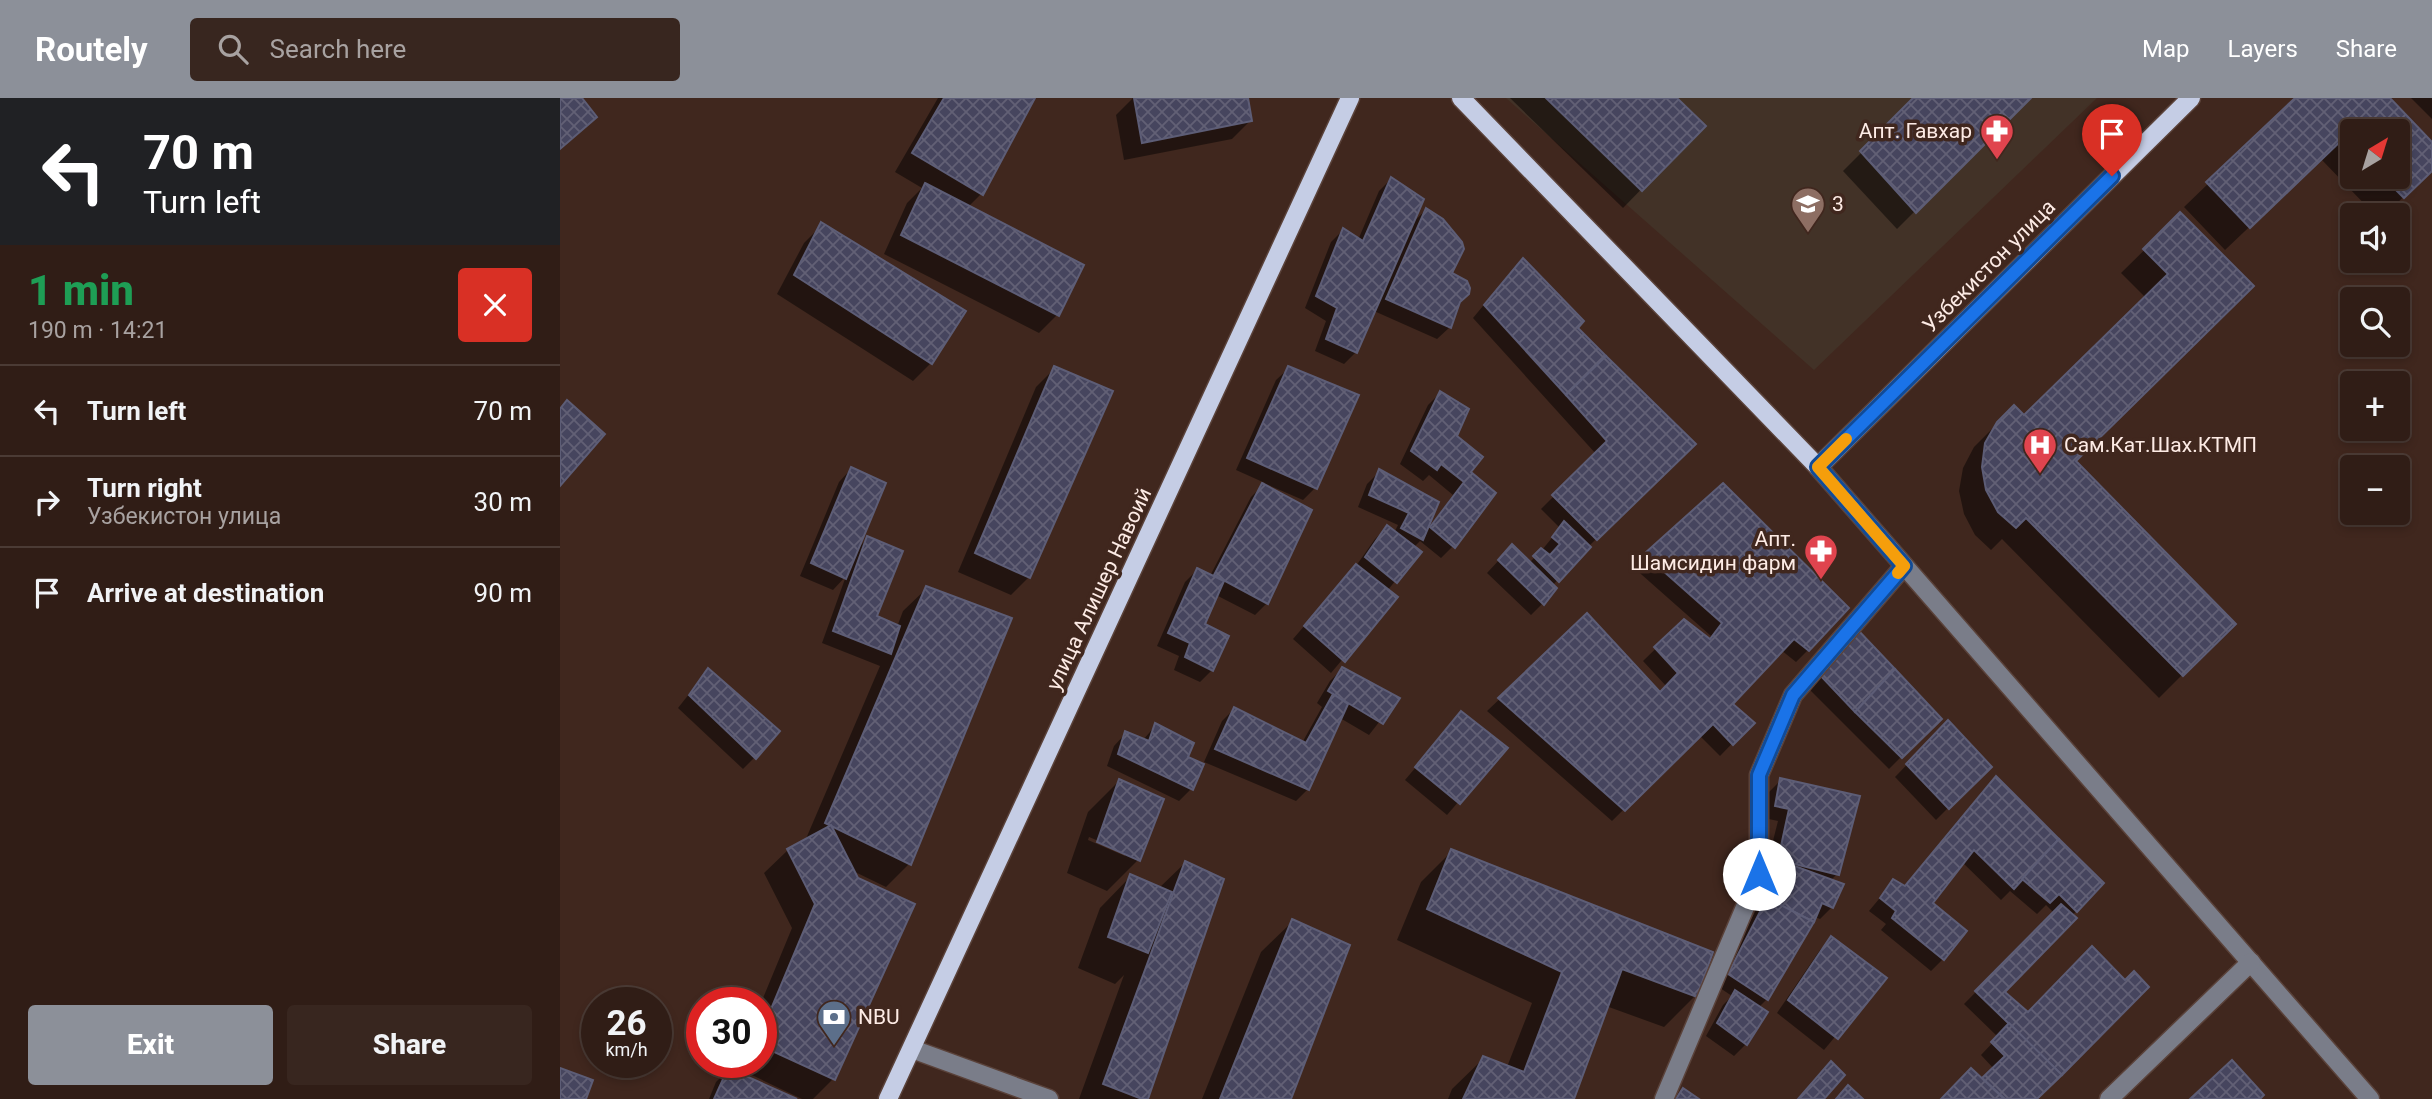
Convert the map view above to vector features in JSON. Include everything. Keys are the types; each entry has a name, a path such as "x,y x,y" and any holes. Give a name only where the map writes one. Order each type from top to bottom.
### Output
{"main road":[{"name":"улица Алишер Навоий","path":"888,1099 1350,98"},
{"path":"1461,98 1818,467"},
{"name":"Узбекистон улица","path":"1818,467 2191,98"}],"street":[{"path":"1818,467 2371,1099"},
{"path":"1664,1099 1759,874 1759,775 1793,695 1904,566"},
{"path":"2109,1099 2251,962"},
{"path":"912,1049 1049,1099"}],"shaded area":[{"name":"3","path":"1506,98 2097,98 1814,370"}],"building":[{"path":"560,98 582,98 597,117 560,149"},
{"path":"944,98 1035,98 983,195 912,153"},
{"path":"1134,98 1248,98 1252,121 1142,143"},
{"path":"1546,98 1677,98 1706,126 1642,191"},
{"path":"1913,98 2031,98 1916,213 1860,151"},
{"path":"2295,98 2390,98 2432,142 2432,171 2404,198 2395,189 2410,189 2410,119 2340,119 2340,142 2250,228 2206,182"},
{"path":"1391,177 1424,199 1357,353 1326,339 1337,308 1316,296 1343,228 1363,241"},
{"path":"925,183 1084,265 1059,316 901,235"},
{"path":"1426,208 1443,219 1462,242 1464,249 1452,273 1467,281 1470,288 1469,294 1460,302 1451,328 1386,299"},
{"path":"2180,212 2254,286 2076,461 2236,624 2183,676 2026,518 2016,528 1998,512 1986,490 1982,467 1985,443 1997,422 2014,405 2024,415 2168,274 2143,249"},
{"path":"821,222 966,311 932,364 794,275"},
{"path":"1523,258 1584,321 1578,328 1606,356 1566,395 1484,305"},
{"path":"1606,356 1696,444 1597,540 1552,495 1607,441 1566,395"},
{"path":"1054,366 1113,391 1030,578 975,553"},
{"path":"1288,366 1359,395 1317,489 1247,458"},
{"path":"1440,391 1469,409 1457,436 1483,457 1471,472 1496,493 1455,548 1430,527 1464,482 1441,464 1437,470 1411,451"},
{"path":"567,400 605,434 560,486 560,409"},
{"path":"851,467 886,483 846,579 811,563"},
{"path":"1379,469 1439,502 1423,540 1401,528 1409,513 1369,495"},
{"path":"1262,483 1312,510 1268,604 1214,575"},
{"path":"1723,483 1849,608 1809,651 1794,639 1733,704 1755,723 1733,745 1713,724 1625,811 1498,698 1587,613 1660,692 1678,673 1654,647 1684,619 1710,639 1722,623 1644,554"},
{"path":"1564,521 1591,547 1559,582 1533,556 1541,548 1550,555 1560,544 1552,537"},
{"path":"1387,525 1422,552 1397,583 1365,557"},
{"path":"867,536 903,551 877,616 900,626 891,654 833,631"},
{"path":"1512,544 1557,588 1544,605 1498,560"},
{"path":"1356,564 1398,597 1345,662 1304,626"},
{"path":"1197,568 1224,581 1205,624 1229,636 1213,671 1185,657 1190,643 1168,633"},
{"path":"926,586 1012,618 911,865 825,823"},
{"path":"1856,628 1895,669 1855,712 1818,673"},
{"path":"1342,667 1400,698 1383,724 1328,691"},
{"path":"708,668 780,731 756,759 689,695"},
{"path":"1895,669 1942,719 1902,758 1855,712"},
{"path":"1333,694 1348,704 1309,790 1215,749 1234,707 1306,743"},
{"path":"1461,711 1508,748 1460,804 1415,767"},
{"path":"1948,720 1992,767 1949,809 1906,764"},
{"path":"1155,723 1194,743 1188,757 1204,764 1193,790 1118,754 1125,731 1149,741"},
{"path":"1996,776 2059,839 2014,889 1974,850 1933,903 1967,931 1944,960 1892,918 1896,911 1880,898 1893,879 1905,886"},
{"path":"1780,778 1860,796 1839,875 1778,860 1789,809 1775,806"},
{"path":"1119,779 1164,799 1140,861 1097,842"},
{"path":"831,825 858,878 915,904 835,1080 777,1053 777,995 815,904 787,849"},
{"path":"2059,839 2104,883 2077,912 2059,894 2050,903 2022,879"},
{"path":"1451,849 1713,952 1697,997 1622,969 1574,1099 1463,1099 1483,1056 1524,1072 1562,972 1427,909"},
{"path":"1778,860 1844,884 1833,908 1822,903 1814,922 1767,898"},
{"path":"1185,861 1224,879 1148,1099 1142,1099 1103,1084"},
{"path":"1130,874 1172,892 1148,953 1108,937"},
{"path":"1767,898 1814,922 1768,1000 1728,974"},
{"path":"2061,904 2077,918 2005,992 2028,1012 2092,946 2125,980 2134,971 2149,987 2062,1075 1975,991"},
{"path":"1292,919 1350,945 1291,1099 1220,1099"},
{"path":"1831,936 1887,978 1838,1039 1788,1000"},
{"path":"1735,990 1768,1012 1747,1045 1717,1023"},
{"path":"2009,1023 2062,1075 2037,1099 2005,1099 1982,1078 2005,1056 1991,1042"},
{"path":"2232,1060 2264,1095 2260,1099 2190,1099"},
{"path":"1831,1061 1845,1075 1824,1099 1798,1099"},
{"path":"560,1068 581,1076 581,1078 593,1080 586,1099 560,1099"},
{"path":"1971,1068 2004,1099 1941,1099"},
{"path":"723,1078 750,1078 797,1099 714,1099"},
{"path":"1848,1085 1863,1099 1836,1099"},
{"path":"1683,1088 1699,1099 1676,1099"}],"slow traffic":[{"path":"1846,439 1818,467 1904,566 1898,573"}],"place":[{"name":"Апт. Гавхар","path":"1997,161"},
{"name":"3","path":"1808,234"},
{"name":"Сам.Кат.Шах.КТМП","path":"2040,475"},
{"name":"Апт. Шамсидин фарм","path":"1821,581"},
{"name":"NBU","path":"834,1047"}],"route":[{"path":"1759,874 1759,775 1793,695 1904,566 1818,467 2112,176"}]}
